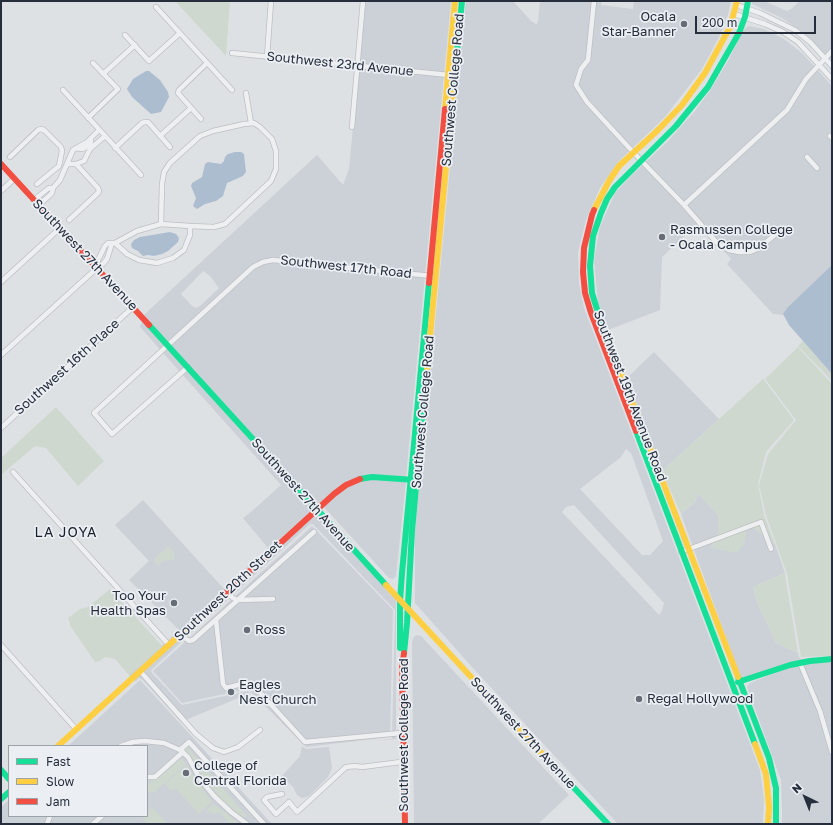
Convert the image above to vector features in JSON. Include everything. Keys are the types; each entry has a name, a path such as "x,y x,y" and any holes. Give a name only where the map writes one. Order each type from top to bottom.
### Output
{"main road":[{"name":"Southwest College Road","path":"433,276 455,1"},
{"name":"Southwest College Road","path":"404,824 400,733 400,601 414,480 433,276 462,1"},
{"name":"Southwest 19th Avenue Road","path":"748,1 745,17 732,46 708,87 676,126 640,160 615,187 601,213 593,236 590,266 592,293 600,319 769,758 776,788 776,823"},
{"name":"Southwest 19th Avenue Road","path":"736,3 730,27 719,50 692,92 682,105 658,130 633,152 609,181 592,215 584,248 583,272 585,293 590,313 761,757 766,774 768,790 768,824"},
{"name":"Southwest 27th Avenue","path":"1,164 168,345 407,609 608,824"},
{"name":"Southwest 20th Street","path":"59,745 170,645 316,509 346,485 359,479 372,477 414,480"},
{"name":"Southwest College Road","path":"404,824 402,667 407,609 414,480"},
{"path":"732,684 790,665 832,659"},
{"path":"761,757 764,762 771,787 776,788"},
{"path":"1,770 8,778"},
{"path":"768,790 772,793 772,817 776,823"}],"street":[{"path":"267,57 271,1"},
{"path":"352,127 363,1"},
{"path":"594,1 588,60 581,69 576,85 587,102 684,205 718,244 729,250 750,252 759,248 777,233"},
{"path":"736,3 774,19 795,30 810,42 832,66"},
{"path":"156,7 232,90"},
{"path":"734,14 765,24 783,32 798,42 832,79"},
{"path":"125,35 149,61 180,33"},
{"path":"103,74 135,46"},
{"path":"684,205 787,110 806,79 832,51"},
{"name":"Southwest 23rd Avenue","path":"232,53 448,75"},
{"path":"88,118 118,89 93,63"},
{"path":"201,119 178,93 179,90 207,63"},
{"path":"63,90 141,175"},
{"path":"246,93 251,123"},
{"path":"160,136 191,108"},
{"path":"115,148 142,123 145,122 148,122 170,147"},
{"path":"96,268 102,251 108,243 113,243 137,230 161,224 214,228 225,224 271,181 276,169 276,151 272,139 254,123 213,131 200,136 170,162 164,172 162,184 161,224"},
{"path":"10,157 41,129 44,130 61,147 62,150 58,166 37,184"},
{"path":"36,203 49,188 53,188 60,180 71,153 76,148 87,142 99,130"},
{"path":"58,166 66,166 84,161 89,150 105,136"},
{"path":"807,157 817,168"},
{"path":"69,220 98,193 98,188 76,164"},
{"path":"1,191 14,179"},
{"path":"113,243 127,254 139,260 157,263 173,258 184,250 190,235 190,226"},
{"path":"1,282 60,228"},
{"path":"1,355 96,268 103,264 113,243"},
{"path":"102,251 109,254"},
{"name":"Southwest 17th Road","path":"188,367 112,434 94,413 253,267 263,262 273,260 433,276"},
{"name":"Southwest 16th Place","path":"1,428 133,307"},
{"path":"13,472 170,645"},
{"path":"681,552 761,522 771,549"},
{"path":"180,635 189,640 193,640 314,532"},
{"path":"226,592 232,598 237,600 273,599"},
{"path":"216,620 222,684 226,688 245,683 254,686 305,742 400,733"},
{"path":"1,645 76,729"},
{"path":"800,663 820,712 832,752"},
{"path":"140,672 206,744 213,748 224,752 238,747 260,730"},
{"path":"125,745 139,741 152,741 164,743 182,751 188,757 200,779 214,796 247,824"},
{"path":"148,777 155,777 182,751 189,742 264,824"},
{"path":"282,794 267,797 264,800 276,814 289,802 297,812 346,767 362,767 401,762"},
{"path":"93,824 101,817"}],"shaded area":[{"path":"175,1 230,1 226,56"},
{"path":"365,1 451,1 406,477 372,475 332,492 316,506 144,316 317,155 343,185 349,169","holes":["203,271 210,276 219,288 200,306 196,308 192,306 181,294"]},
{"path":"466,1 513,1 531,21 536,24 538,23 540,1 601,1 601,5 633,9 634,1 731,1 728,15 719,37 702,69 665,117 619,161 600,188 586,220 578,252 579,284 584,308 760,770 764,799 763,824 618,824 472,667 415,603 415,532","holes":["626,449 631,453 663,541 650,555 642,555 580,489 621,457","574,505 664,603 662,611 659,615 562,512 566,507"]},
{"path":"752,1 764,1 787,11 800,1 832,1 832,63 804,33 782,18 752,4"},
{"path":"749,26 764,29 784,39 803,54 832,86 832,266 788,307 784,315 773,314 727,264 731,259 699,222 662,257 660,310 608,330 598,302 594,260 600,227 615,193 667,142 695,111 711,89 728,61 744,29"},
{"path":"143,320 313,509 130,677 129,675 179,630 129,580 149,561 115,525 143,500 224,589 268,548 243,518 281,485 140,327"},
{"path":"803,341 832,374 832,381 798,346"},
{"path":"798,347 832,384 832,656 801,657 787,574 766,515 759,485 768,454 796,420 765,379"},
{"path":"654,352 719,419 662,471 627,378"},
{"path":"764,378 794,420 766,452 758,484 764,515 775,544 748,524 744,544 737,553 711,548 718,533 718,515 698,493 695,502 681,514 662,471"},
{"path":"56,407 104,461 78,486 46,448 35,446 1,475 1,458"},
{"path":"372,479 406,481 396,576 393,579 389,578 324,507 335,495 347,487"},
{"path":"698,493 718,515 718,533 711,548 744,544 747,523 775,544 785,573 753,587 757,602 776,643 798,653 801,659 810,658 741,679 681,514 695,502"},
{"path":"316,512 396,600 396,739 373,741 392,738 395,610 313,524 310,524 151,670 152,673 182,705 248,691 250,693 181,722 142,679 139,678 135,682 134,680"},
{"path":"312,526 393,610 390,737 306,747 248,689 182,703 153,671"},
{"path":"167,547 170,547 174,552 175,557 172,560 165,560 159,565 156,565 154,561 155,558"},
{"path":"785,573 798,653 776,643 757,602 753,587"},
{"path":"110,589 162,646 129,675 115,659 105,657 100,661 95,662 71,627 68,618 80,609 88,607"},
{"path":"416,635 421,636 569,795 538,824 414,824 412,644 413,638"},
{"path":"832,661 832,824 782,824 781,780 747,687 750,683 790,667"},
{"name":"College of Central Florida","path":"140,680 272,824 1,824 1,807 8,801 8,817 148,817 148,745 69,745"},
{"path":"302,746 306,749 329,747 332,768 328,777 309,796 302,798 297,795 293,787 282,776 300,756"},
{"path":"187,747 247,816 245,818 233,810 220,798 206,781 185,749"},
{"path":"181,757 186,764 155,792 148,792 148,783 151,783 151,779 157,779"},
{"path":"186,765 212,802 199,814 175,788 171,791 165,784"},
{"path":"213,804 240,824 230,824 219,812 213,814 210,811 207,814 207,810"},
{"path":"152,807 168,824 147,824 142,817 148,817 148,811"}],"water":[{"path":"146,71 149,71 160,80 168,92 169,97 161,112 151,114 132,97 127,89 133,79"},
{"path":"241,152 244,154 246,172 243,176 227,183 223,196 216,201 205,204 197,209 193,206 196,198 191,186 192,183 202,177 205,164 208,162 221,164 228,154"},
{"path":"170,232 176,234 179,238 178,242 162,254 143,256 132,248 131,244 134,240 140,237"},
{"path":"831,266 832,374 789,325 783,314 788,307"}],"traffic: fast":[{"path":"453,93 462,1"},
{"path":"616,360 600,319 592,293 590,266 593,236 601,213 607,199 615,187 676,126 708,87 739,33 745,17 748,1"},
{"path":"400,648 400,601 402,573 429,283"},
{"path":"149,325 386,585"},
{"path":"404,653 412,531 427,368"},
{"path":"636,431 755,744"},
{"path":"360,479 372,477 415,480"},
{"path":"738,682 790,665 832,659"},
{"path":"738,677 769,758 776,788 776,824"},
{"path":"546,758 608,824"},
{"path":"1,770 8,778"},
{"path":"1,799 8,793"}],"traffic: slow":[{"path":"445,109 455,1"},
{"path":"594,210 609,181 619,166 658,130 682,105 705,73 730,27 737,1"},
{"path":"427,368 453,93"},
{"path":"616,360 738,677"},
{"path":"386,585 546,758"},
{"path":"59,745 205,612"},
{"path":"755,744 766,774 769,807 768,824"}],"traffic: jam":[{"path":"429,283 445,109"},
{"path":"1,164 149,325"},
{"path":"594,210 584,248 583,272 585,293 591,313 636,431"},
{"path":"205,612 334,494 346,485 360,479"},
{"path":"404,653 402,667 405,824"}],"place":[{"name":"Ocala Star-Banner","path":"684,24"},
{"name":"Rasmussen College - Ocala Campus","path":"662,237"},
{"name":"Too Your Health Spas","path":"174,603"},
{"name":"Ross","path":"247,630"},
{"name":"Eagles Nest Church","path":"231,692"},
{"name":"Regal Hollywood","path":"639,699"},
{"name":"College of Central Florida","path":"186,773"}],"district":[{"name":"LA JOYA","path":"66,533"}]}
